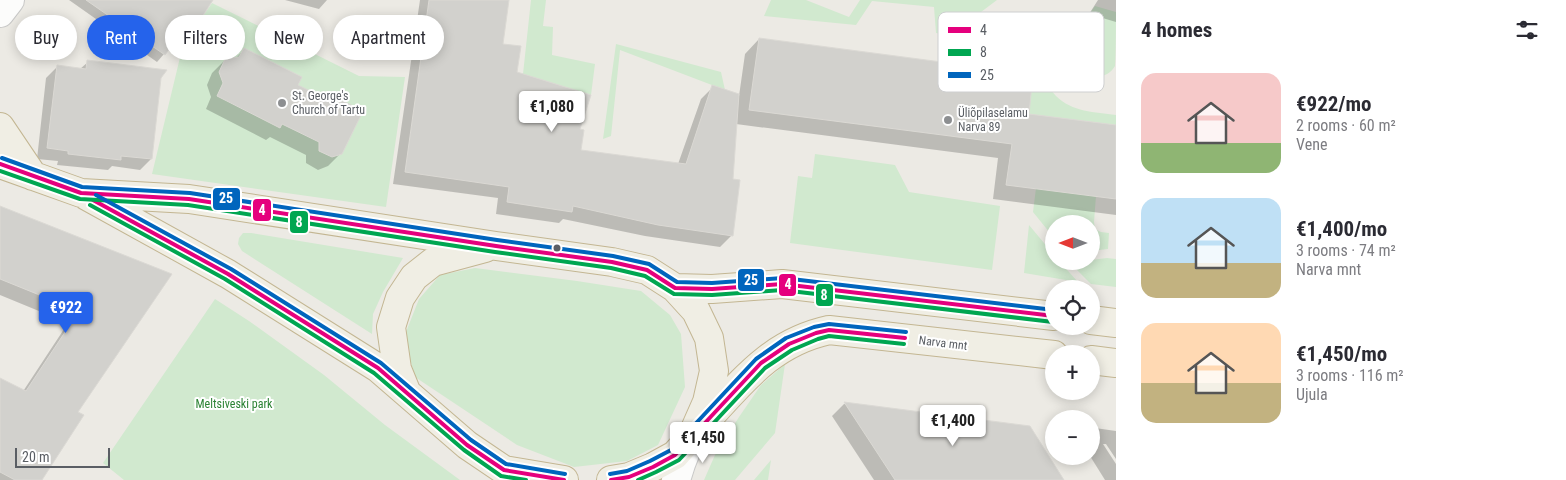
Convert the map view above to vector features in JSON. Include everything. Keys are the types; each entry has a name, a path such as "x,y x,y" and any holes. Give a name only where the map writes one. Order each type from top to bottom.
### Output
{"highway":[{"path":"0,128 33,176"},
{"path":"0,164 82,193 236,279 378,368 467,445 510,475 564,480"},
{"path":"82,193 189,199 612,262 647,270 675,288 696,312 708,338 714,372 708,402 692,436"},
{"path":"408,394 397,369 391,327 400,298 414,277 433,262 496,246"},
{"path":"675,288 712,289 782,284 1045,315"},
{"path":"1100,321 1116,323"},
{"name":"Narva mnt","path":"610,480 629,477 675,455 761,363 789,344 816,333 829,330 852,332 1045,354"},
{"path":"1100,361 1116,363"}],"main road":[{"path":"0,13 10,0"},
{"path":"676,480 680,464 692,436"}],"green space":[{"path":"531,0 546,0 543,26 553,27 552,55 595,64 591,95 523,74"},
{"path":"771,0 806,0 849,17 860,0 997,0 981,12 938,12 938,33 936,33 934,7 872,1 856,25 764,16"},
{"path":"212,3 236,15 204,15"},
{"path":"1095,6 1116,12 1115,66 1104,75 1104,12 1091,12"},
{"path":"245,19 255,24 255,60 323,60 323,58 359,76 405,77 386,207 152,174 179,60 245,60"},
{"path":"616,44 721,72 725,90 620,50 611,136 603,139"},
{"path":"1031,92 1053,92 1062,101 1076,108 1116,115 1116,125 1029,114"},
{"path":"815,154 895,165 909,192 1000,206 992,270 790,243 798,176 812,178"},
{"path":"1036,188 1096,196 1095,215 1045,215 1045,227 1033,212"},
{"path":"1029,225 1045,244 1045,270 1067,270 1076,280 1066,280 1024,273"},
{"path":"1100,232 1109,233 1108,249 1100,250"},
{"path":"243,233 403,258 383,292 373,314 372,334 242,251 238,244 239,238"},
{"path":"1100,259 1116,259 1116,287 1100,285 1100,280 1087,280 1077,270 1100,270"},
{"path":"475,268 641,291 670,315 681,334 685,387 658,445 627,461 574,467 517,445 415,377 404,337 419,299 440,275"},
{"name":"Meltsiveski park","path":"215,299 324,375 385,425 460,480 124,480 103,463"},
{"path":"785,364 775,433 735,480 704,480 715,455 761,385"},
{"path":"771,460 768,480 754,480"}],"building":[{"path":"86,0 213,0 203,15 165,15 165,55 155,48 155,15 108,15"},
{"path":"429,0 509,0 503,44 521,46 517,72 591,95 580,129 584,130 581,150 686,164 712,85 739,94 733,179 740,180 733,236 658,225 573,206 572,212 507,202 509,187 405,172 421,60 444,60 444,15 427,15"},
{"name":"Üliõpilaselamu Narva 89","path":"759,38 938,62 938,92 1031,92 1029,114 1116,125 1116,199 1006,185 1012,144 749,110"},
{"name":"St. George's Church of Tartu","path":"245,48 255,54 255,60 268,60 302,77 298,85 336,104 343,101 363,111 342,154 332,157 319,151 319,142 282,124 280,128 217,96 223,83 219,72 225,60 245,60"},
{"path":"87,60 167,70 161,78 152,159 121,156 121,160 68,154 68,151 47,148 57,65 86,69"},
{"path":"0,206 172,274 78,412 84,415 42,480 15,480 0,472 0,378 26,391 79,311 0,279"},
{"path":"844,402 1030,426 1045,450 1045,465 1055,465 1064,480 895,480"}],"transit line":[{"name":"25","path":"2,158 82,187 190,193 613,256 649,264 677,282 712,283 783,278 1045,309"},
{"name":"4","path":"0,164 81,193 189,199 612,262 647,270 675,288 712,289 782,284 1045,315"},
{"name":"8","path":"0,171 80,199 188,205 611,268 645,276 674,294 712,295 782,290 1045,321"},
{"name":"25","path":"96,195 231,269 381,363 471,440 506,464 565,474"},
{"name":"4","path":"93,200 228,274 378,368 467,445 504,470 564,480"},
{"name":"8","path":"90,205 225,279 374,373 464,450 501,476 526,480"},
{"name":"25","path":"610,474 627,471 671,450 756,359 786,338 814,327 829,324 906,332"},
{"name":"4","path":"611,480 629,477 675,455 761,363 789,344 829,330 905,338"},
{"name":"8","path":"638,480 679,460 765,368 792,350 829,336 904,344"}],"place":[{"name":"St. George's Church of Tartu","path":"282,103"},
{"name":"Üliõpilaselamu Narva 89","path":"948,120"}]}
